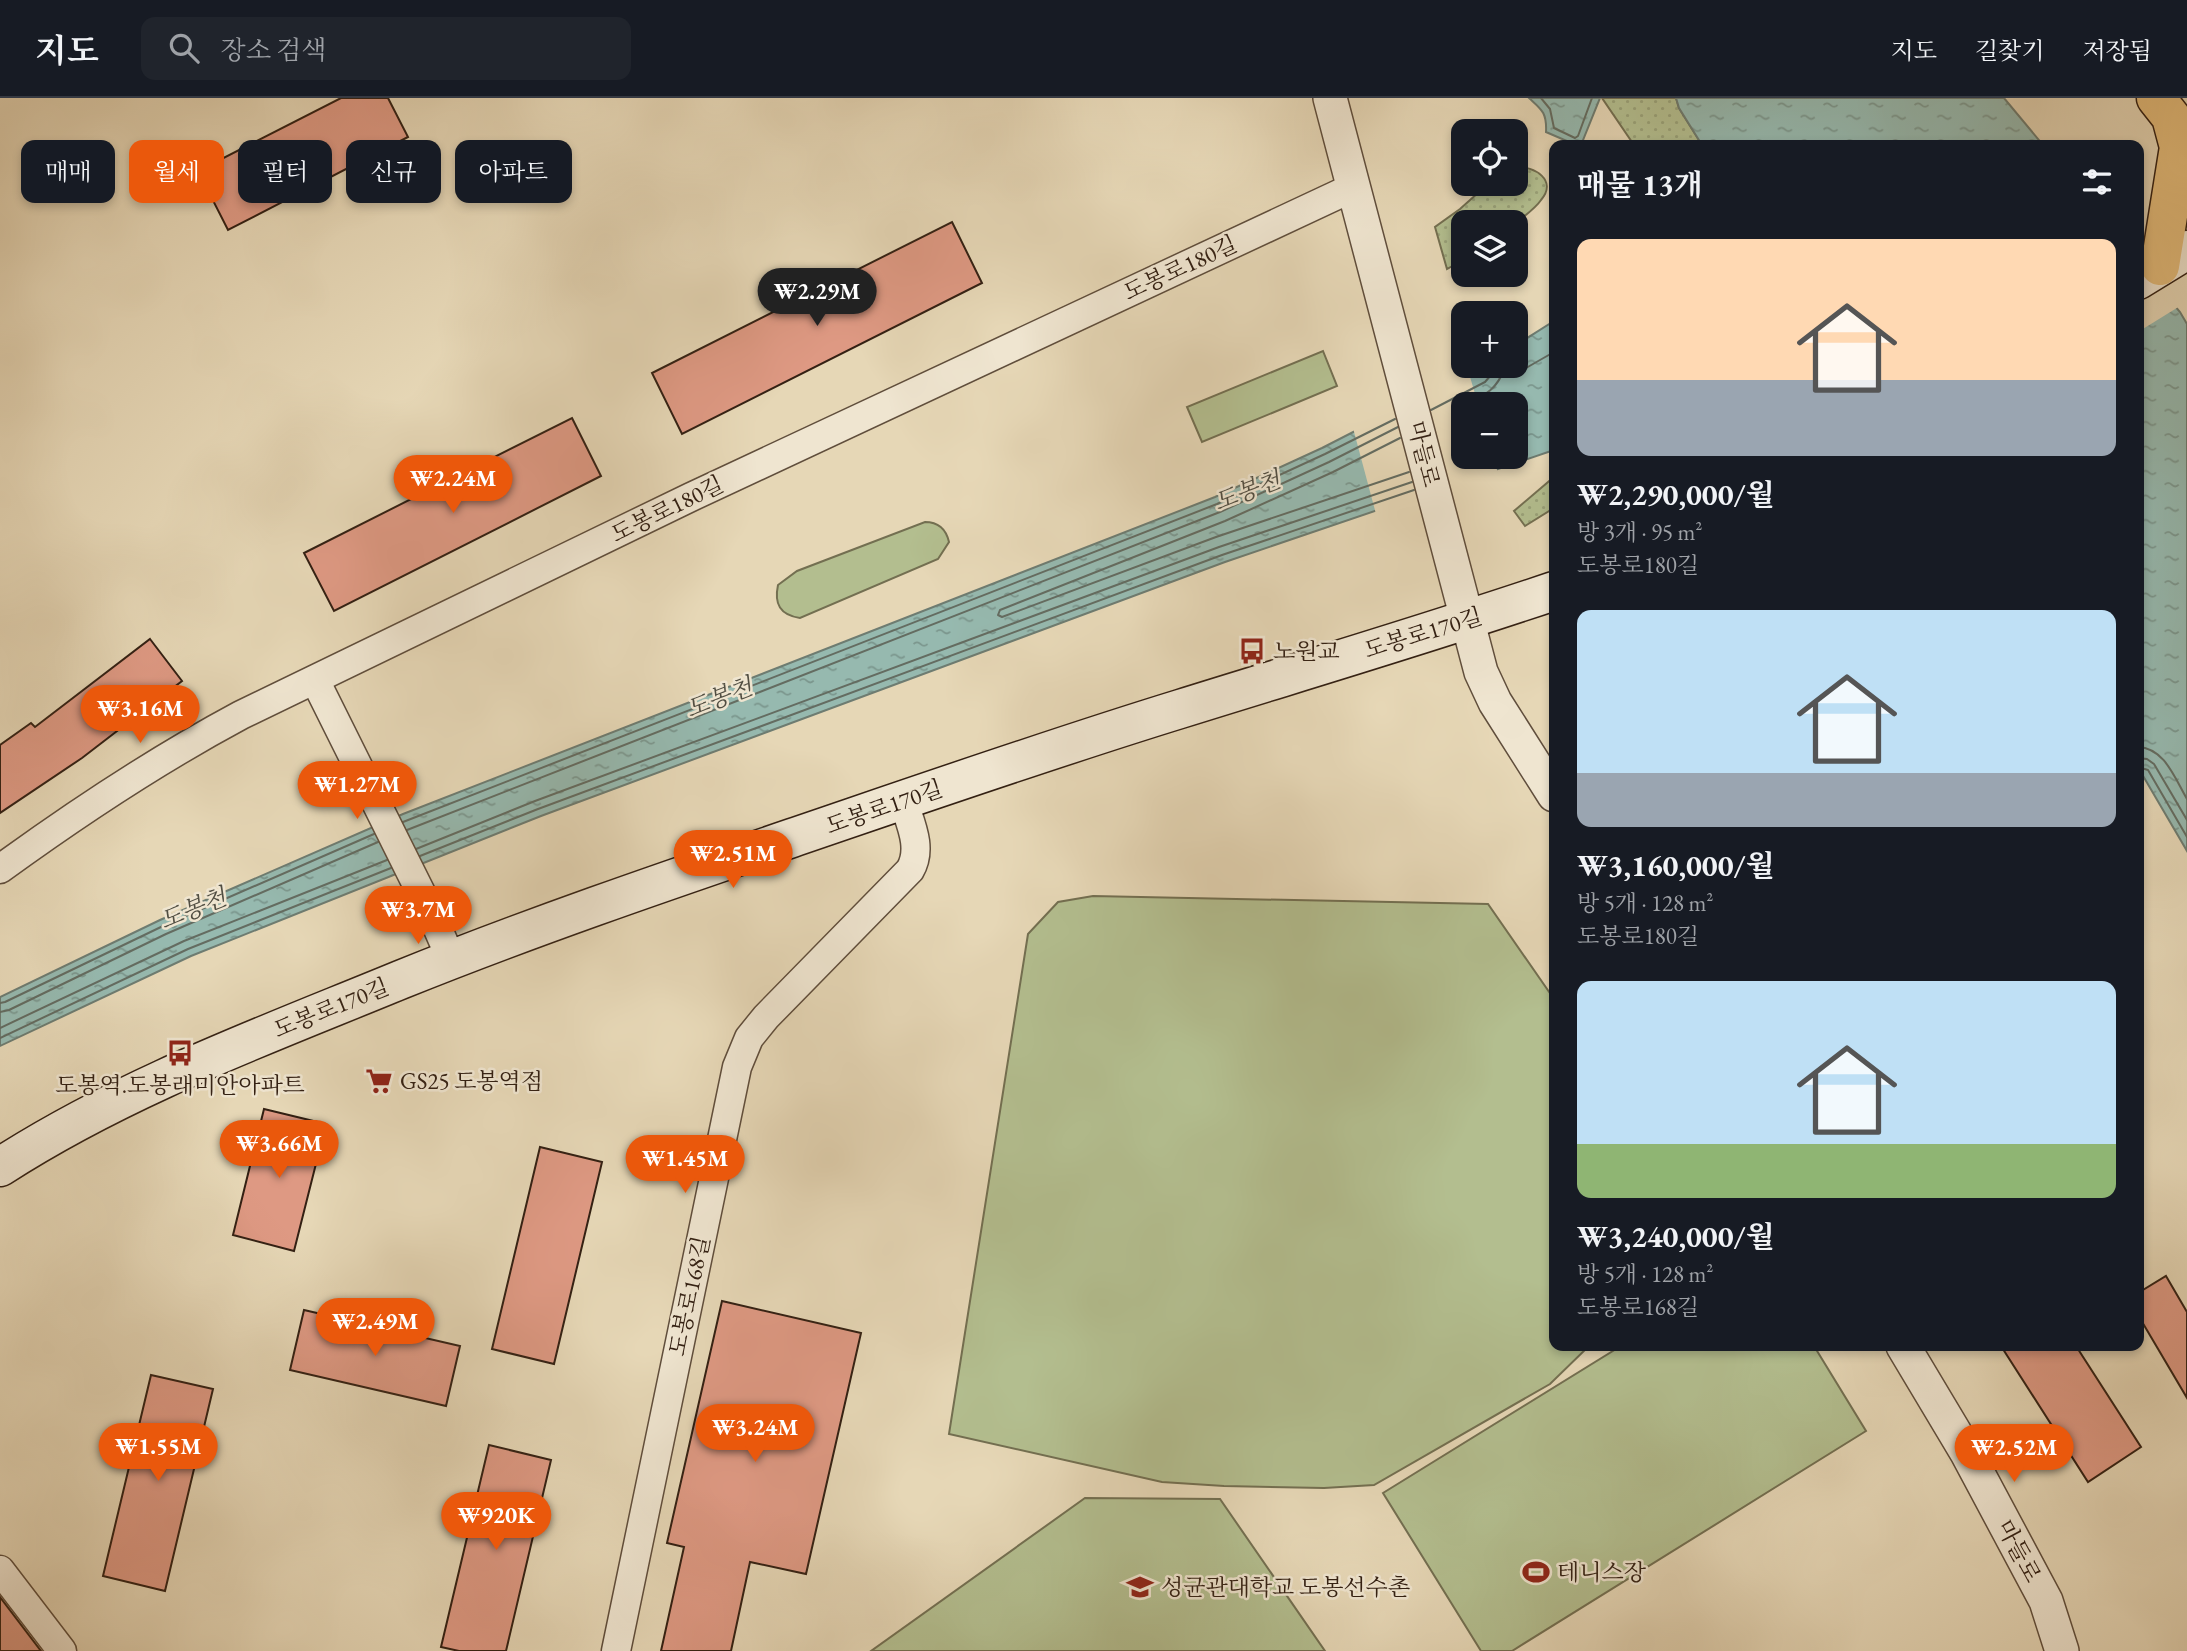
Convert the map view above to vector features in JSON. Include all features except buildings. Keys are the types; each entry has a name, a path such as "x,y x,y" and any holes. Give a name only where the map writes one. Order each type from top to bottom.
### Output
{"highway":[{"path":"2156,98 2171,117 2179,147 2162,265"}],"main road":[{"name":"도봉로170길","path":"0,1167 44,1140 177,1072 451,959 570,914 1175,710 1466,621 1549,593"}],"street":[{"name":"마들로","path":"1330,98 1481,672 1495,702 1549,787"},
{"name":"도봉로180길","path":"0,869 194,740 242,715 678,503 1354,187"},
{"path":"315,680 431,913 451,959"},
{"name":"도봉로168길","path":"616,1651 737,1067 749,1038 766,1017 915,863 916,847 903,800"},
{"name":"마들로","path":"1906,1351 1967,1453 2046,1601 2062,1651"},
{"path":"0,1570 62,1651"}],"green space":[{"path":"1602,98 1676,98 1679,108 1699,140 1631,140"},
{"path":"1528,168 1542,176 1547,186 1546,193 1528,213 1528,210 1460,209 1475,196 1528,196"},
{"path":"1451,215 1451,267 1447,269 1435,227"},
{"path":"1323,351 1337,386 1202,442 1187,407"},
{"path":"1549,481 1549,511 1525,526 1514,511"},
{"path":"925,522 938,525 948,537 949,542 938,559 800,618 780,608 777,598 778,585 797,571"},
{"path":"1093,896 1488,904 1549,992 1549,1351 1584,1351 1550,1384 1374,1485 1324,1488 1162,1482 949,1434 1028,934 1058,902"},
{"name":"테니스장","path":"1613,1351 1817,1351 1866,1431 1512,1651 1481,1651 1383,1493"},
{"path":"1085,1498 1220,1499 1325,1651 871,1651"}],"water":[{"path":"1529,98 1600,98 1583,140 1564,140 1546,132 1545,120 1537,105"},
{"path":"1676,98 2004,98 2039,140 1699,140 1679,108"},
{"path":"2144,269 2187,324 2187,851 2144,778"},
{"name":"도봉천","path":"1549,324 1549,452 1528,459 1528,392 1451,392 1451,469 1498,469 1225,562 541,816 191,956 0,1046 0,997 160,920 403,814 1215,497 1322,448 1459,378 1528,378 1528,337"}],"pier":[{"path":"2144,264 2180,306 2144,328"},
{"path":"1452,378 1470,378 1474,392 1451,392 1451,469 1497,469 1498,473 1376,514 1353,428"}],"place":[{"name":"노원교","path":"1252,651"},
{"name":"도봉역.도봉래미안아파트","path":"180,1053"},
{"name":"GS25 도봉역점","path":"379,1081"},
{"name":"테니스장","path":"1536,1572"},
{"name":"성균관대학교 도봉선수촌","path":"1140,1587"}]}
